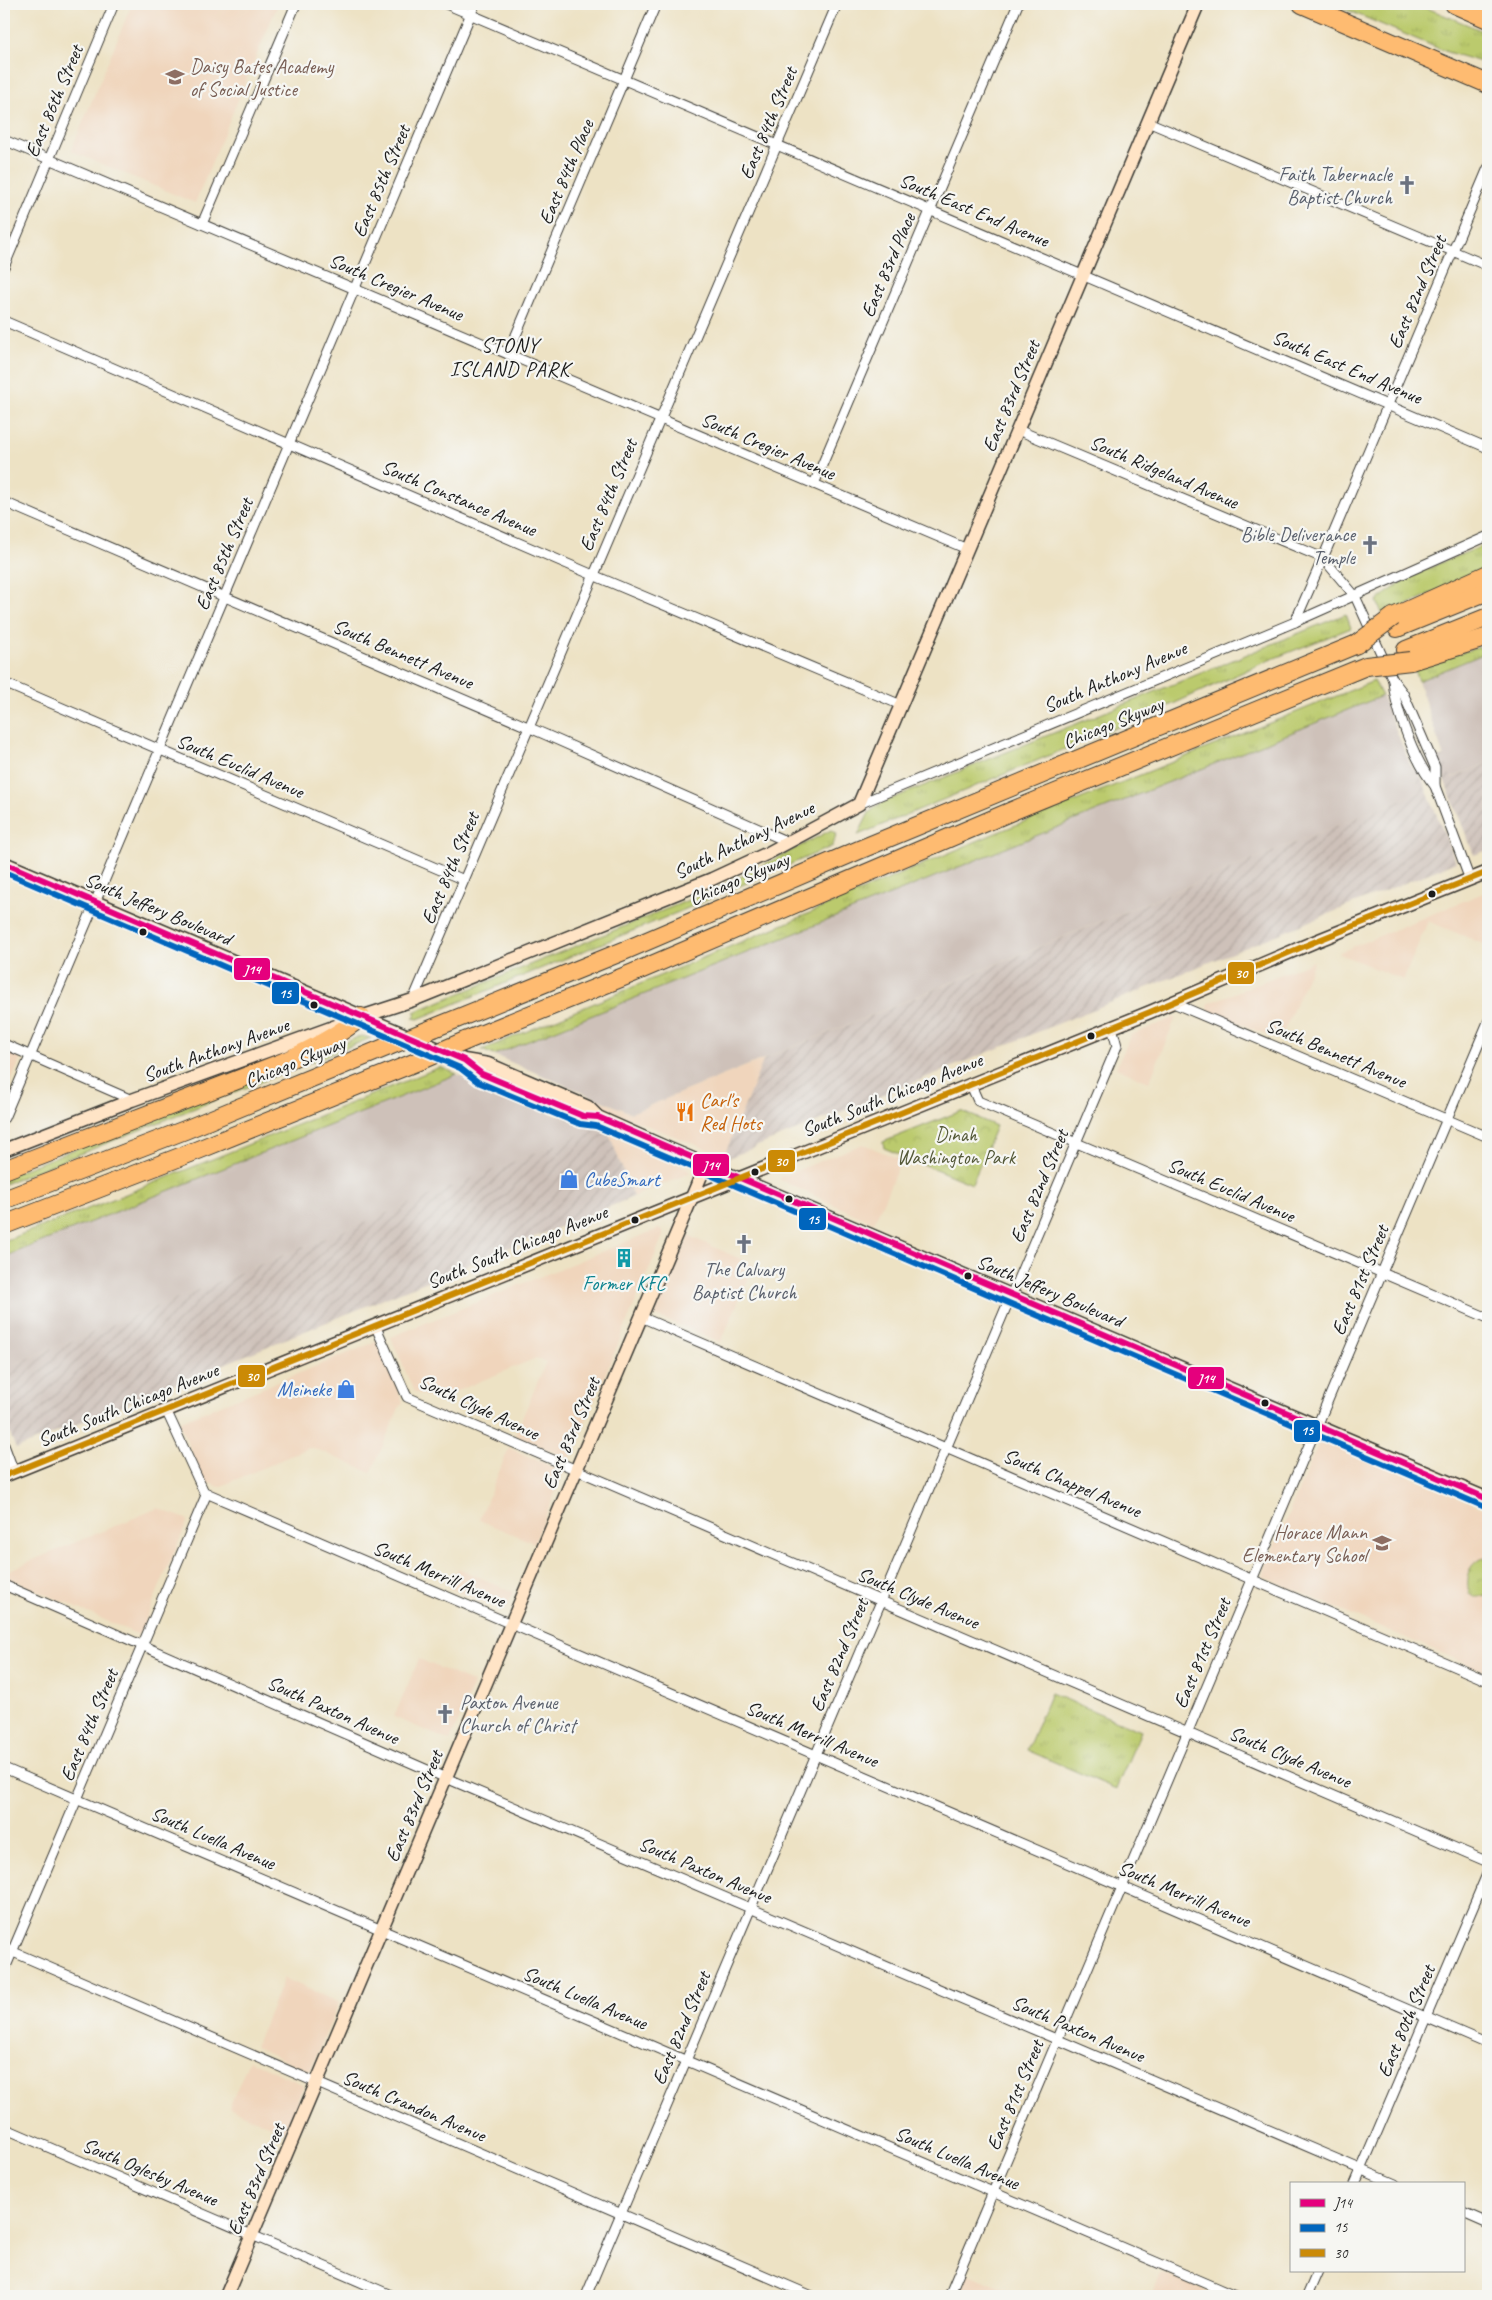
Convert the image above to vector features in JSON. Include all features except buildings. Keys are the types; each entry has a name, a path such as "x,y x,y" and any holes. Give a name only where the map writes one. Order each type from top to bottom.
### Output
{"highway":[{"path":"1302,4 1488,84"},
{"path":"1454,4 1488,19"},
{"path":"1395,622 1488,574"},
{"name":"Chicago Skyway","path":"4,1200 185,1130 626,950 859,850 1357,644 1395,622 1488,591"},
{"path":"1409,656 1488,617"},
{"path":"4,1225 198,1150 421,1060 1012,811 1366,666 1488,637"},
{"path":"4,1170 281,1062 340,1034 361,1017"}],"main road":[{"name":"East 83rd Street","path":"859,804 1198,4"},
{"name":"South Anthony Avenue","path":"4,1150 132,1100 413,1000 712,880 859,804"},
{"name":"South Jeffery Boulevard","path":"4,863 464,1060 482,1074 583,1116 598,1117 1488,1499"},
{"name":"South South Chicago Avenue","path":"9,1474 1112,1027 1488,872"},
{"name":"East 83rd Street","path":"226,2296 706,1164"}],"street":[{"name":"East 86th Street","path":"4,267 114,4"},
{"path":"202,224 296,4"},
{"name":"South East End Avenue","path":"446,4 1488,448"},
{"name":"East 85th Street","path":"4,1118 475,4"},
{"name":"East 84th Place","path":"508,354 656,4"},
{"name":"East 84th Street","path":"413,1000 838,4"},
{"name":"East 83rd Place","path":"814,484 1018,4"},
{"path":"1148,122 1488,266"},
{"name":"South Cregier Avenue","path":"4,140 967,550"},
{"name":"East 82nd Street","path":"1294,622 1323,558 1488,168"},
{"name":"South Constance Avenue","path":"4,321 593,575 901,705"},
{"name":"South Ridgeland Avenue","path":"1018,430 1323,558"},
{"name":"South Bennett Avenue","path":"4,502 529,727 788,842"},
{"name":"South Anthony Avenue","path":"859,804 1294,622 1488,536"},
{"path":"1323,558 1354,596 1393,680 1394,697 1424,773 1435,786 1470,880"},
{"name":"South Euclid Avenue","path":"4,683 464,880"},
{"name":"South Bennett Avenue","path":"1170,1002 1488,1137"},
{"name":"East 81st Street","path":"949,2296 1488,1022"},
{"name":"East 82nd Street","path":"586,2296 1117,1046 1112,1027"},
{"path":"4,1044 132,1100"},
{"name":"South Euclid Avenue","path":"970,1083 978,1101 1488,1318"},
{"name":"South Chappel Avenue","path":"641,1317 1488,1681"},
{"name":"South Clyde Avenue","path":"375,1325 407,1397 1488,1862"},
{"path":"166,1410 206,1493"},
{"path":"4,1445 9,1474"},
{"name":"East 84th Street","path":"4,1971 8,1950 77,1799 206,1493"},
{"name":"South Merrill Avenue","path":"206,1493 1488,2044"},
{"name":"South Paxton Avenue","path":"4,1585 446,1778 1390,2182"},
{"name":"South Luella Avenue","path":"4,1768 1235,2296"},
{"name":"East 80th Street","path":"1356,2182 1488,1872"},
{"name":"South Crandon Avenue","path":"8,1950 812,2296"},
{"name":"South Oglesby Avenue","path":"4,2128 393,2296"},
{"path":"1464,2213 1488,2224"},
{"path":"1307,2296 1318,2272"}],"shaded area":[{"name":"Daisy Bates Academy of Social Justice","path":"132,4 278,4 195,203 71,151"},
{"path":"1488,652 1488,763 1451,778 1418,681"},
{"path":"1382,696 1421,791 631,1113 494,1055"},
{"path":"1444,756 1452,778 1488,763 1488,850 1474,855 1436,759"},
{"path":"1417,767 1456,862 728,1158 724,1156 764,1059 1421,791 1412,769"},
{"path":"1488,891 1488,946 1428,921 1403,980 1338,953"},
{"path":"1314,961 1280,1040 1209,1011 1209,1003"},
{"path":"1176,1017 1149,1082 1116,1068 1131,1035"},
{"path":"4,1051 21,1058 4,1097"},
{"path":"764,1059 724,1156 591,1103 598,1100 631,1113"},
{"path":"457,1074 591,1130 4,1368 4,1257"},
{"path":"565,1113 609,1133 633,1197 16,1449 4,1418 4,1368 590,1130 558,1116"},
{"path":"609,1133 687,1168 690,1173 633,1197"},
{"path":"863,1144 901,1160 874,1223 780,1180 781,1177"},
{"path":"658,1229 663,1231 663,1236 570,1459 515,1435 546,1362 536,1358 435,1400 414,1392 391,1337"},
{"path":"689,1236 754,1265 721,1342 654,1315"},
{"path":"378,1341 403,1403 399,1408 371,1473 314,1448 308,1448 219,1487 204,1481 179,1422"},
{"name":"Horace Mann Elementary School","path":"1321,1438 1488,1510 1488,1673 1262,1576"},
{"path":"509,1448 564,1472 534,1543 479,1520"},
{"path":"158,1508 188,1520 139,1635 4,1576 7,1571"},
{"path":"458,1568 513,1592 505,1611 449,1588"},
{"path":"419,1659 474,1683 450,1741 394,1717"},
{"path":"284,1978 339,2003 310,2071 255,2047"},
{"path":"249,2060 304,2085 284,2132 229,2108"},
{"path":"965,2273 972,2275 1020,2296 955,2296"},
{"path":"1162,2273 1216,2296 1152,2296"}],"green space":[{"path":"1333,4 1417,4 1488,33 1488,64 1447,52"},
{"path":"1488,544 1488,567 1383,616 1377,601 1402,582 1459,555"},
{"path":"1346,614 1351,628 1267,661 1173,704 858,835 869,813 879,804"},
{"path":"1488,645 1488,652 1418,681 1413,665"},
{"path":"1374,681 1382,696 494,1055 482,1050 991,835"},
{"path":"831,830 836,834 833,846 686,909 418,1019 413,1018 416,1014 414,1012 723,886"},
{"path":"361,1036 371,1038 4,1184 4,1177"},
{"path":"440,1067 457,1074 4,1257 4,1241 121,1196"},
{"name":"Dinah Washington Park","path":"961,1111 996,1126 972,1184 884,1148 883,1142"},
{"path":"1488,1556 1488,1595 1475,1597 1469,1594 1468,1581 1470,1570 1477,1562"},
{"path":"1051,1693 1141,1731 1116,1789 1027,1750"}],"transit line":[{"name":"J14","path":"4,863 464,1060 482,1074 583,1116 598,1117 1488,1499"},
{"name":"15","path":"4,872 460,1068 478,1082 580,1124 596,1126 1485,1507"},
{"name":"30","path":"4,1476 1150,1012 1314,942 1488,872"}],"place":[{"name":"Daisy Bates Academy of Social Justice","path":"175,77"},
{"name":"Faith Tabernacle Baptist Church","path":"1407,185"},
{"name":"Bible Deliverance Temple","path":"1370,545"},
{"name":"Carl's Red Hots","path":"685,1112"},
{"name":"CubeSmart","path":"569,1179"},
{"name":"The Calvary Baptist Church","path":"744,1244"},
{"name":"Former KFC","path":"624,1258"},
{"name":"Meineke","path":"346,1389"},
{"name":"Horace Mann Elementary School","path":"1382,1543"},
{"name":"Paxton Avenue Church of Christ","path":"445,1714"}],"district":[{"name":"STONY ISLAND PARK","path":"510,357"}]}
